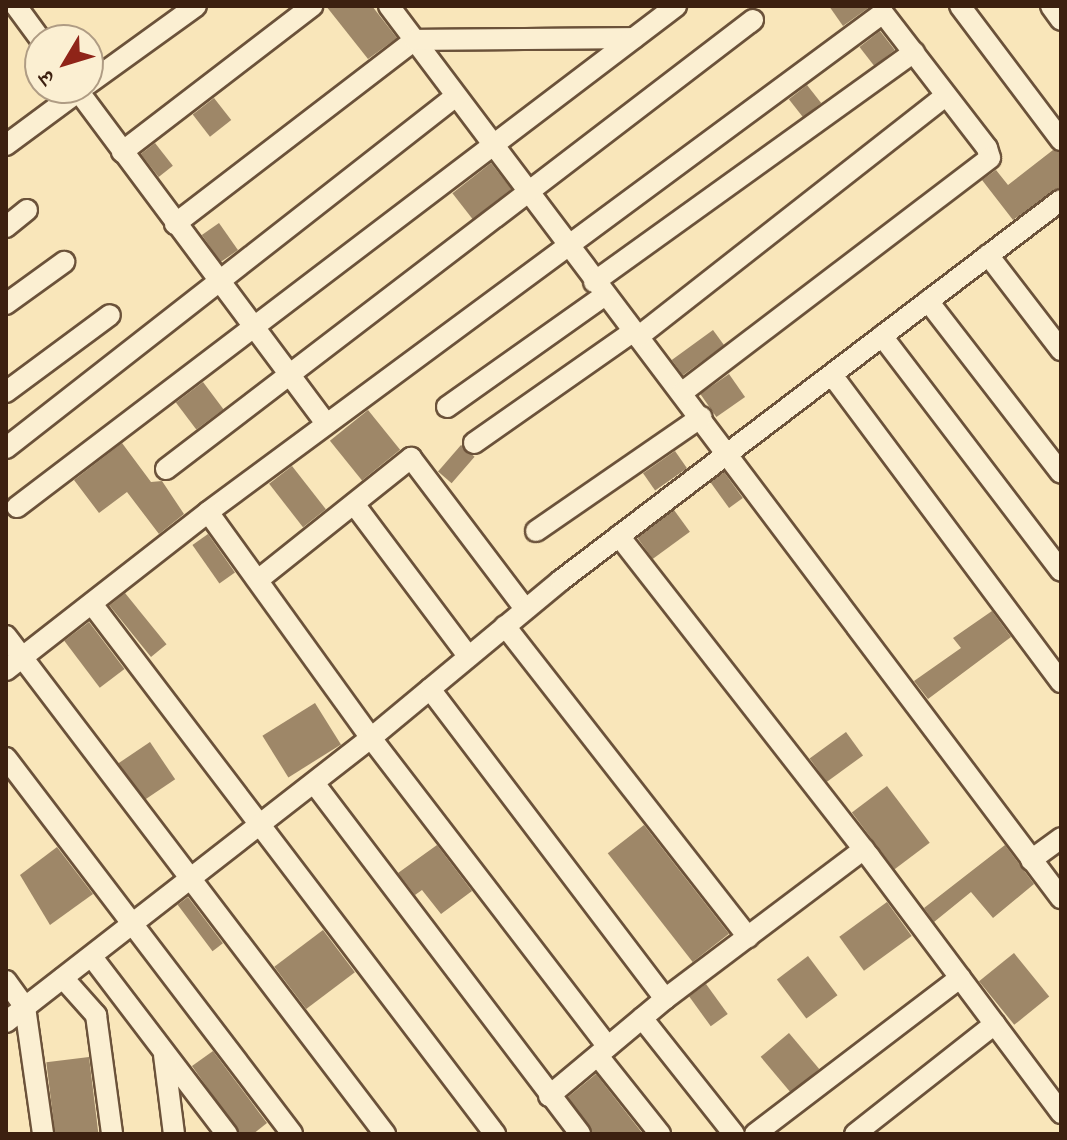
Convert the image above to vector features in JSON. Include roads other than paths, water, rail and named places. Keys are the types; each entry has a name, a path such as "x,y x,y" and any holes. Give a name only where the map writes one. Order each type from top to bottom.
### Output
{"street":[{"path":"16,6 29,24"},
{"path":"104,72 196,6"},
{"path":"122,152 312,6"},
{"path":"389,6 600,288 729,453 1061,898"},
{"path":"17,507 251,325 676,6"},
{"path":"960,6 1061,140"},
{"path":"1051,6 1061,20"},
{"path":"14,663 326,423 879,14 885,14 987,148 990,158 682,393"},
{"path":"166,469 753,20"},
{"path":"175,224 415,40 634,38"},
{"path":"447,407 914,52"},
{"path":"6,448 456,96"},
{"path":"474,443 636,334 945,96"},
{"path":"6,145 60,104"},
{"path":"91,104 122,152 326,423"},
{"path":"6,1022 371,738 525,609 1061,200"},
{"path":"6,227 27,210"},
{"path":"988,255 1061,350"},
{"path":"6,304 64,262"},
{"path":"928,301 1061,473"},
{"path":"6,392 110,315"},
{"path":"882,336 1061,571"},
{"path":"832,375 1061,682"},
{"path":"536,531 701,417"},
{"path":"258,580 411,458 525,609"},
{"path":"354,504 468,656"},
{"path":"208,512 603,1051 660,1134"},
{"path":"619,536 864,849 1061,1113"},
{"path":"92,604 495,1134"},
{"path":"505,626 748,937"},
{"path":"6,636 14,663 191,881 385,1134"},
{"path":"430,689 665,999"},
{"path":"6,758 292,1134"},
{"path":"314,783 580,1134"},
{"path":"1031,860 1061,838"},
{"path":"549,1096 665,999 864,849"},
{"path":"92,957 227,1134"},
{"path":"63,978 96,1015 112,1134"},
{"path":"755,1134 960,978"},
{"path":"6,981 25,1007 43,1134"},
{"path":"642,1018 734,1134"},
{"path":"855,1134 995,1024"},
{"path":"164,1051 174,1134"}]}
